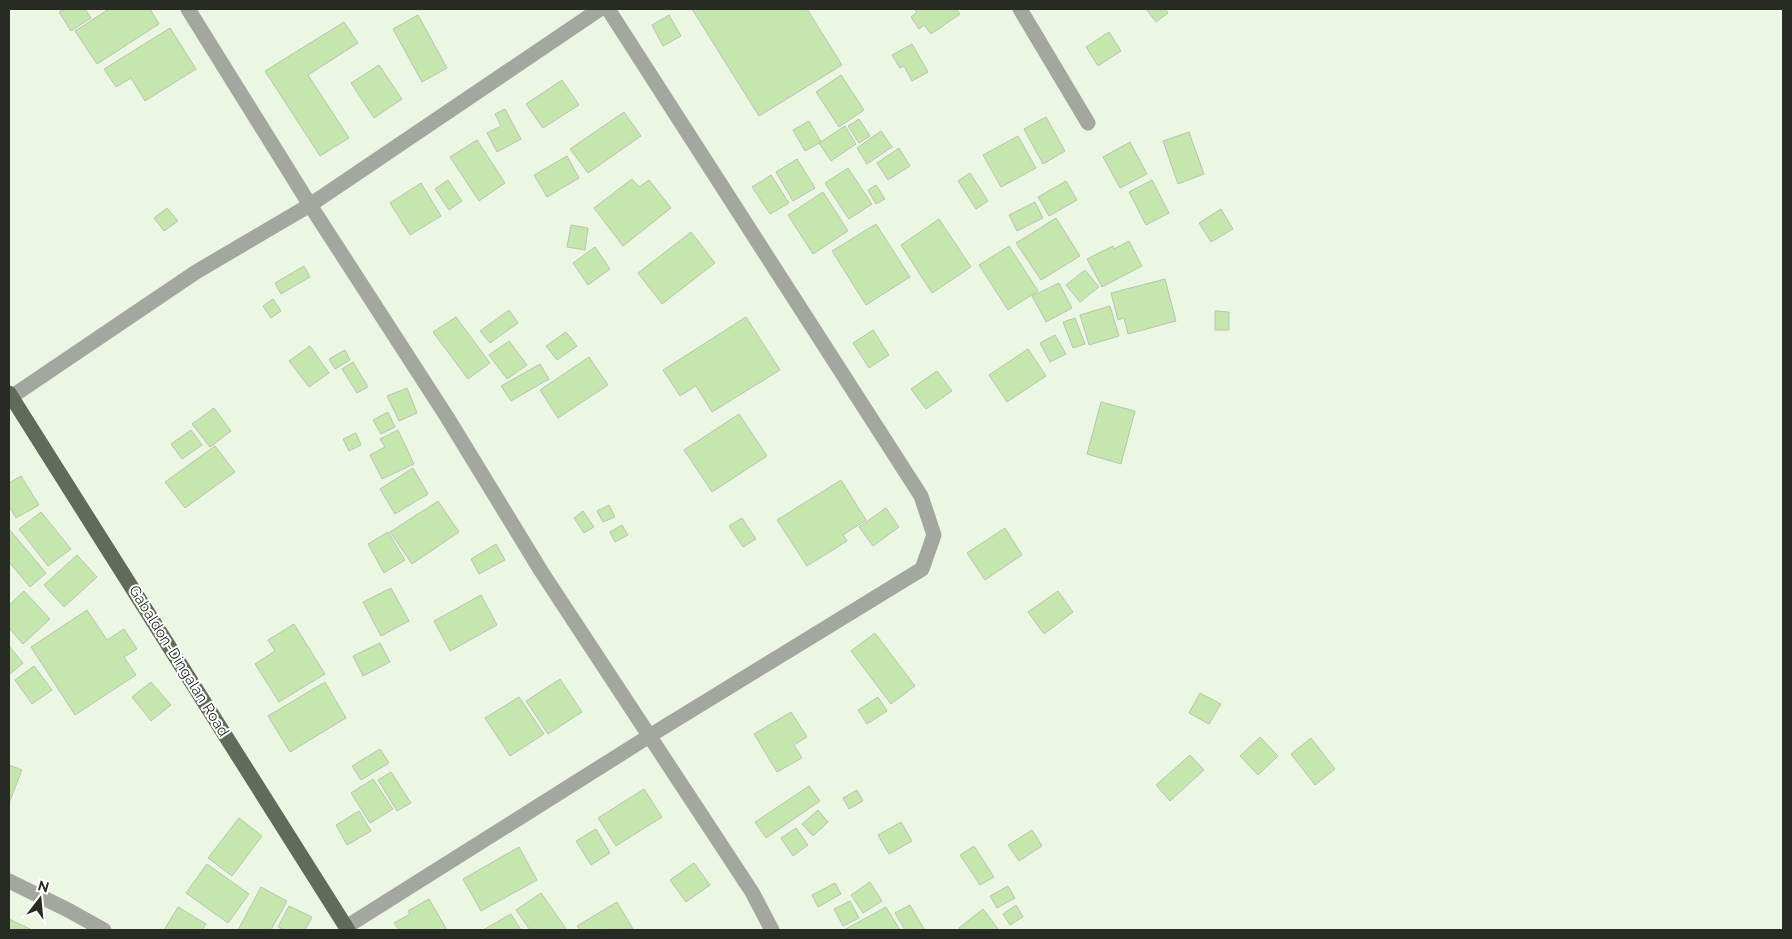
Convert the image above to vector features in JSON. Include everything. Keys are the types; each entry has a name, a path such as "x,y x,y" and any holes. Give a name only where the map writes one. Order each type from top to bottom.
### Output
{"main road":[{"name":"Gabaldon-Dingalan Road","path":"10,397 347,929"}],"street":[{"path":"188,9 310,205 447,417 541,571 651,735 752,892 772,930"},
{"path":"10,397 196,272 310,205 600,9"},
{"path":"347,929 651,735 922,569 934,535 921,496 608,9"},
{"path":"1020,9 1088,123"},
{"path":"9,881 104,930"}],"building":[{"path":"65,9 85,9 91,18 71,31 59,12"},
{"path":"109,9 150,9 159,24 97,64 75,31"},
{"path":"692,9 807,9 842,65 759,116"},
{"path":"914,9 956,9 960,14 931,34 924,25 919,29 911,17 917,12"},
{"path":"1146,9 1165,9 1168,13 1156,22"},
{"path":"418,15 447,68 422,82 393,29"},
{"path":"669,15 681,36 663,46 652,25"},
{"path":"344,22 358,43 308,75 349,138 320,156 265,71"},
{"path":"170,28 196,69 145,101 131,78 116,87 104,69"},
{"path":"1109,32 1121,51 1098,66 1086,47"},
{"path":"912,44 928,72 912,81 904,66 900,68 892,55"},
{"path":"379,65 402,99 374,118 351,83"},
{"path":"841,75 864,110 839,127 816,92"},
{"path":"562,80 579,105 543,128 526,104"},
{"path":"505,109 521,139 497,152 487,133 501,126 495,114"},
{"path":"624,112 641,136 588,173 570,149"},
{"path":"1046,117 1065,151 1043,164 1024,129"},
{"path":"859,119 870,136 859,143 848,126"},
{"path":"809,121 821,142 805,151 793,130"},
{"path":"845,126 856,144 831,161 819,143"},
{"path":"881,131 892,147 867,164 857,148"},
{"path":"1189,132 1204,174 1178,184 1163,141"},
{"path":"1018,136 1036,168 1001,187 983,155"},
{"path":"477,140 505,183 479,201 450,157"},
{"path":"1130,142 1147,174 1120,188 1103,157"},
{"path":"899,148 910,166 888,180 877,163"},
{"path":"567,156 579,178 547,197 534,175"},
{"path":"797,159 815,188 793,201 776,172"},
{"path":"848,168 872,204 849,219 825,183"},
{"path":"970,173 988,201 976,209 958,181"},
{"path":"771,175 789,203 770,214 752,187"},
{"path":"632,179 639,187 649,180 671,208 623,246 594,208"},
{"path":"448,180 462,201 449,210 435,189"},
{"path":"1152,180 1169,213 1146,225 1129,192"},
{"path":"1066,181 1077,200 1049,216 1038,197"},
{"path":"421,183 441,216 410,235 390,203"},
{"path":"876,185 885,199 876,204 868,190"},
{"path":"823,192 848,231 813,254 788,215"},
{"path":"1035,202 1043,218 1017,231 1009,215"},
{"path":"167,208 178,221 164,231 154,218"},
{"path":"1221,209 1233,229 1211,242 1199,223"},
{"path":"1056,218 1080,256 1041,280 1016,243"},
{"path":"939,219 971,267 932,293 901,245"},
{"path":"876,224 910,277 866,305 832,251"},
{"path":"571,225 588,228 585,250 567,247"},
{"path":"691,232 715,263 662,304 638,273"},
{"path":"1129,241 1142,266 1102,287 1087,259 1113,246 1114,249"},
{"path":"1009,246 1038,291 1008,310 979,265"},
{"path":"595,247 610,269 588,285 573,263"},
{"path":"304,266 310,277 281,294 275,283"},
{"path":"1085,270 1099,287 1080,302 1066,285"},
{"path":"1165,279 1176,321 1128,334 1124,318 1118,320 1111,293"},
{"path":"1059,283 1072,308 1046,322 1032,296"},
{"path":"273,299 281,311 271,318 263,306"},
{"path":"1110,306 1119,336 1089,345 1080,315"},
{"path":"509,310 518,323 490,343 480,331"},
{"path":"1215,311 1229,312 1229,330 1215,330"},
{"path":"456,317 490,363 468,379 433,332"},
{"path":"746,317 780,370 712,412 696,386 680,396 663,370"},
{"path":"1075,318 1085,344 1073,348 1063,322"},
{"path":"873,330 889,355 869,368 853,343"},
{"path":"566,332 577,346 557,360 546,346"},
{"path":"1055,335 1066,354 1050,362 1040,343"},
{"path":"509,341 527,365 507,379 489,355"},
{"path":"310,346 329,373 309,387 289,361"},
{"path":"1028,349 1046,376 1007,402 989,375"},
{"path":"345,350 350,360 335,369 329,359"},
{"path":"589,357 608,385 558,418 540,390"},
{"path":"353,362 368,387 357,393 342,369"},
{"path":"540,364 549,379 511,401 501,386"},
{"path":"937,371 952,391 926,409 911,389"},
{"path":"407,388 417,413 399,421 387,396"},
{"path":"1101,402 1135,411 1121,464 1087,454"},
{"path":"214,408 231,431 210,447 192,424"},
{"path":"388,412 395,427 381,434 373,420"},
{"path":"739,414 767,456 712,492 684,450"},
{"path":"191,430 202,445 182,459 171,444"},
{"path":"398,430 414,464 382,479 370,455 385,447 380,439"},
{"path":"356,433 361,445 349,451 343,439"},
{"path":"215,446 235,472 185,508 165,482"},
{"path":"413,468 428,494 395,514 380,489"},
{"path":"21,476 39,505 16,518 9,506 9,483"},
{"path":"841,480 866,520 843,535 847,541 807,566 777,520"},
{"path":"438,501 459,532 412,564 390,532"},
{"path":"609,505 615,517 603,522 597,511"},
{"path":"886,508 899,527 873,546 859,527"},
{"path":"583,511 594,527 584,533 574,518"},
{"path":"41,512 71,549 48,566 19,529"},
{"path":"742,518 756,539 743,547 729,526"},
{"path":"622,525 628,535 615,542 610,532"},
{"path":"1005,528 1022,555 985,580 967,553"},
{"path":"9,529 46,573 30,587 9,562"},
{"path":"388,532 405,560 384,573 368,544"},
{"path":"496,544 505,560 479,574 471,559"},
{"path":"77,555 97,577 64,607 44,585"},
{"path":"391,588 409,621 381,636 363,602"},
{"path":"24,591 50,619 23,644 9,628 9,605"},
{"path":"1058,591 1073,612 1044,634 1028,612"},
{"path":"481,595 497,625 450,651 434,621"},
{"path":"87,610 107,640 124,629 137,649 124,657 136,675 75,715 31,647"},
{"path":"294,624 325,674 279,702 255,664 275,651 268,640"},
{"path":"875,633 915,686 891,704 851,651"},
{"path":"380,643 390,662 363,676 353,656"},
{"path":"9,646 23,663 9,675"},
{"path":"34,666 52,690 32,704 15,680"},
{"path":"560,679 582,712 548,734 526,701"},
{"path":"151,682 171,705 151,721 132,697"},
{"path":"325,682 346,718 290,752 268,716"},
{"path":"1200,693 1221,704 1209,724 1189,713"},
{"path":"519,697 544,734 510,756 485,718"},
{"path":"878,697 887,711 867,724 858,710"},
{"path":"791,712 807,737 794,745 802,758 777,772 754,734"},
{"path":"1260,737 1278,756 1258,775 1240,756"},
{"path":"1311,738 1335,769 1315,785 1291,754"},
{"path":"380,749 389,763 361,780 352,766"},
{"path":"1190,755 1204,770 1170,801 1156,785"},
{"path":"9,765 22,770 9,803"},
{"path":"391,772 411,803 397,811 378,780"},
{"path":"373,779 393,809 370,823 351,793"},
{"path":"809,786 820,801 766,838 755,822"},
{"path":"644,789 662,817 616,846 598,818"},
{"path":"857,790 863,801 849,809 843,798"},
{"path":"818,810 828,822 813,836 802,824"},
{"path":"359,811 371,831 347,845 336,825"},
{"path":"239,818 262,836 232,876 208,858"},
{"path":"901,822 912,841 889,854 878,835"},
{"path":"796,828 808,845 793,856 781,838"},
{"path":"596,829 610,853 591,865 576,841"},
{"path":"1032,830 1042,846 1019,861 1008,845"},
{"path":"974,846 994,877 980,885 960,855"},
{"path":"519,847 537,880 481,911 463,879"},
{"path":"694,863 710,885 686,902 670,880"},
{"path":"207,864 249,894 228,923 186,893"},
{"path":"870,882 882,901 863,913 851,895"},
{"path":"835,883 841,894 818,907 812,895"},
{"path":"1008,886 1015,898 997,908 990,896"},
{"path":"261,887 287,901 271,930 238,930"},
{"path":"541,893 567,930 530,930 516,910"},
{"path":"429,899 447,930 399,930 394,923 410,914 408,911"},
{"path":"850,901 859,918 843,926 834,909"},
{"path":"617,902 633,929 580,930 577,926"},
{"path":"910,905 924,929 905,930 895,913"},
{"path":"1016,905 1023,917 1010,925 1003,914"},
{"path":"289,906 312,917 305,930 285,930 278,927"},
{"path":"178,907 206,924 202,930 164,930"},
{"path":"886,907 900,930 844,930"},
{"path":"983,909 999,930 961,930 959,928"},
{"path":"511,914 521,930 483,930"},
{"path":"9,919 32,930 9,930"}]}
